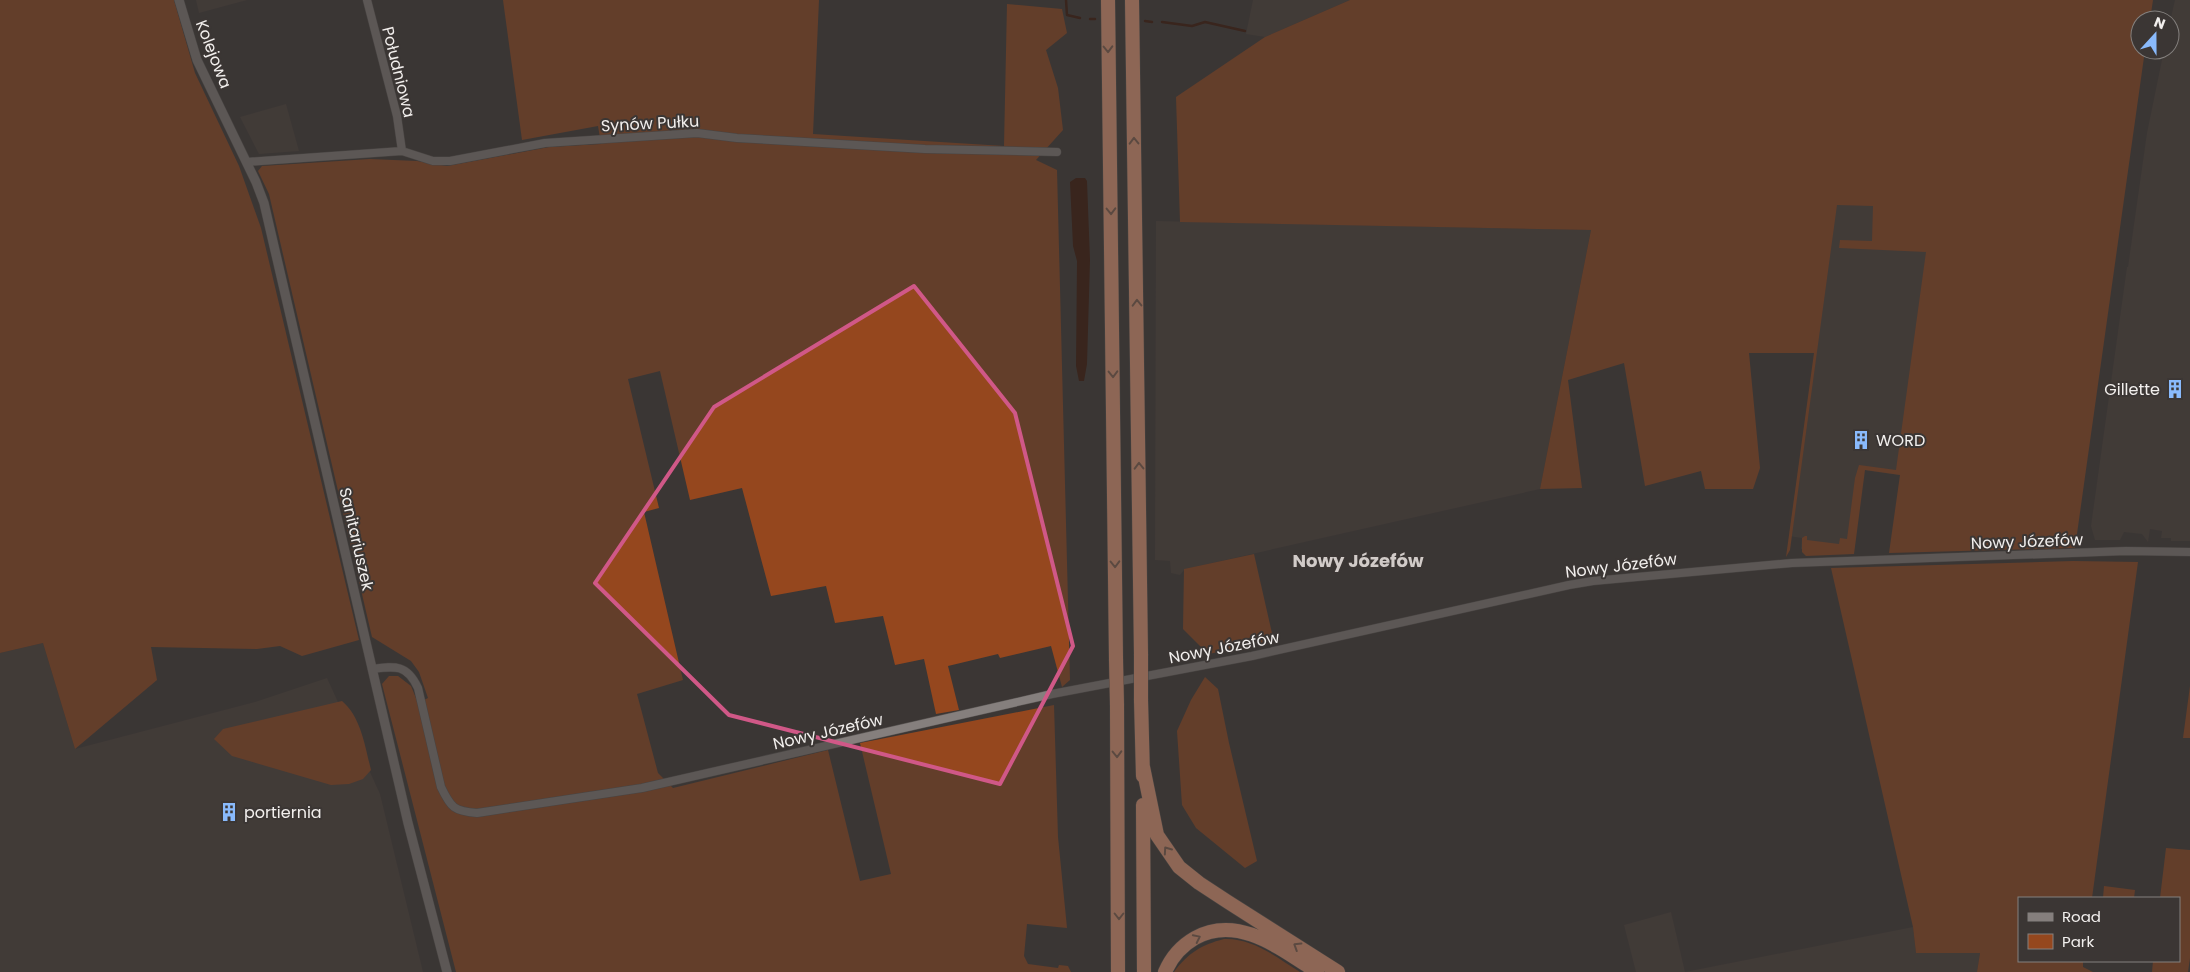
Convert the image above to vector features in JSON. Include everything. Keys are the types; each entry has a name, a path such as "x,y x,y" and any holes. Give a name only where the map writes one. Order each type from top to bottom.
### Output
{"highway":[{"path":"1108,0 1117,705 1118,972"},
{"path":"1132,0 1143,768 1144,972"},
{"path":"1143,768 1157,835 1179,867 1199,883 1338,972"},
{"path":"1165,972 1176,954 1186,943 1200,935 1225,930 1240,931 1266,941 1317,972"}],"street":[{"name":"Kolejowa","path":"179,0 197,60 224,117"},
{"name":"Południowa","path":"367,0 397,116 402,151"},
{"name":"Sanitariuszek","path":"224,117 247,162 264,203 408,823 448,972"},
{"name":"Synów Pułku","path":"247,162 402,151 433,161 450,161 545,143 697,133 737,138 925,149 1057,152"},
{"name":"Nowy Józefów","path":"372,669 390,666 403,668 412,676 418,688 441,787 448,801 459,811 477,813 642,788 1052,694 1252,656 1594,581 1792,563 2126,552 2190,552"}],"highlighted area":[{"path":"914,286 1015,413 1073,646 1000,784 729,715 595,583 714,407"}],"shaded area":[{"path":"196,0 247,0 199,13"},
{"path":"1253,0 1350,0 1265,37 1246,34"},
{"path":"2175,0 2190,0 2190,541 2171,541 2171,538 2161,538 2162,531 2150,529 2148,542 2142,534 2124,532 2120,540 2095,540 2091,526 2147,133 2162,60 2180,60 2180,10 2173,10"},
{"path":"286,104 299,151 259,154 240,117"},
{"path":"1076,178 1085,178 1087,181 1090,260 1087,364 1084,381 1079,381 1076,366 1077,261 1073,246 1070,182"},
{"path":"1837,192 1937,196 1900,475 1864,470 1854,551 1801,549 1802,538 1789,536"},
{"path":"1156,221 1591,230 1540,489 1185,569 1180,575 1171,573 1170,561 1155,560"},
{"path":"43,643 75,749 255,702 327,678 380,794 423,972 0,972 0,653"},
{"path":"1671,912 1685,972 1636,972 1624,925"},
{"path":"1913,927 1916,953 1980,953 1977,972 1685,972"}],"green space":[{"path":"0,0 174,0 195,73 239,166 261,228 359,640 302,656 280,646 257,649 151,647 157,680 75,749 43,643 0,653"},
{"path":"503,0 819,0 813,134 1004,146 1007,4 1062,9 1067,33 1046,50 1058,88 1063,130 1036,160 1057,170 1070,680 1062,687 1051,646 1000,658 998,654 948,666 959,710 936,714 924,659 895,665 883,616 835,623 826,586 771,596 742,488 690,500 660,371 628,379 659,508 644,512 683,680 637,694 658,773 673,788 828,750 860,881 891,874 860,743 1054,705 1058,837 1067,928 1027,924 1024,956 1028,964 1058,968 1059,965 1068,966 1071,972 456,972 382,684 389,676 398,676 411,686 418,703 428,698 419,672 411,661 372,637 269,194 258,171 262,166 370,159 417,161 447,166 549,147 601,144 598,126 522,140"},
{"path":"1350,0 2153,0 2152,10 2130,10 2130,60 2144,60 2075,548 1889,553 1900,475 1865,470 1854,554 1806,556 1802,552 1802,538 1805,536 1807,536 1807,540 1839,544 1840,538 1847,539 1855,478 1859,465 1896,470 1926,252 1839,248 1840,240 1872,241 1873,206 1837,205 1790,550 1786,557 1814,353 1749,353 1760,468 1753,489 1705,489 1701,471 1645,486 1624,363 1568,380 1582,488 1540,489 1591,230 1180,222 1176,97 1265,37"},
{"path":"1254,554 1274,642 1208,654 1183,629 1184,569"},
{"path":"2073,561 2138,562 2092,897 2018,897 2018,962 2083,962 2083,967 2093,972 1977,972 1980,953 1916,953 1913,927 1831,568"},
{"path":"1205,677 1218,689 1257,861 1245,868 1196,828 1182,805 1177,731 1191,700"},
{"path":"2190,686 2190,738 2183,738"},
{"path":"342,701 354,715 358,724 371,770 363,779 349,784 331,785 232,756 214,739 223,729"},
{"path":"2166,848 2190,850 2190,958 2188,972 2152,972 2153,962 2180,962 2180,897 2160,897"},
{"path":"2104,886 2135,890 2134,897 2103,897"},
{"path":"1224,939 1254,945 1300,972 1174,972 1184,960 1196,951 1208,944"}],"waterway":[{"path":"1066,0 1067,15 1080,18"},
{"path":"1090,19 1095,19"},
{"path":"1145,21 1152,22"},
{"path":"1162,22 1192,26 1205,22 1245,31"}],"place":[{"name":"Gillette","path":"2175,389"},
{"name":"WORD","path":"1861,440"},
{"name":"portiernia","path":"229,812"}],"district":[{"name":"Nowy Józefów","path":"1358,561"}]}
